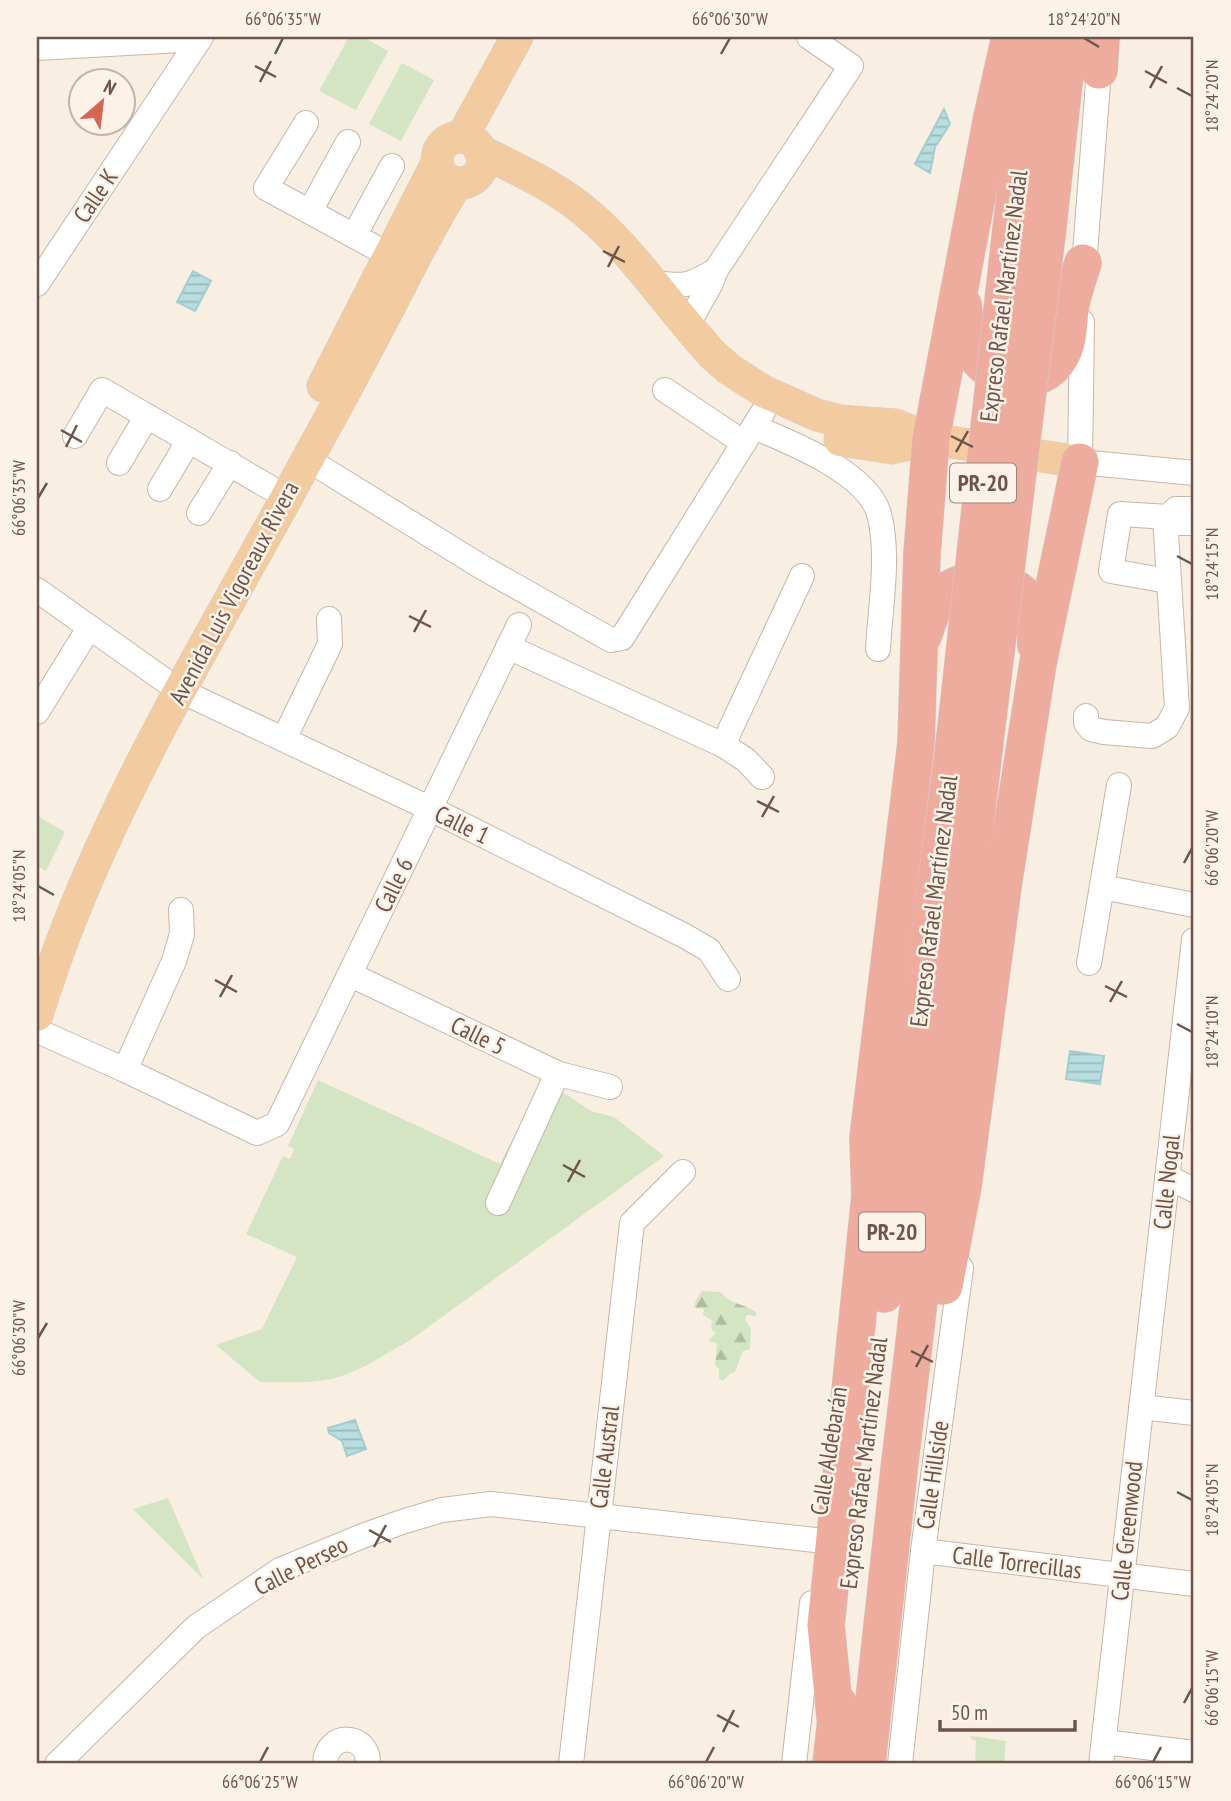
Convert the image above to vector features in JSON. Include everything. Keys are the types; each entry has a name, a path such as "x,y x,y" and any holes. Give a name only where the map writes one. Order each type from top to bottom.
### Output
{"highway":[{"path":"836,1726 826,1626 870,1196 868,1138 916,743 922,554 931,439 992,117 1010,37"},
{"name":"Expreso Rafael Martínez Nadal","path":"867,1764 899,1470 970,739 1011,229 1035,37"},
{"name":"Expreso Rafael Martínez Nadal","path":"831,1764 867,1426 1047,235 1069,37"},
{"path":"960,287 972,350 977,357 985,366 1005,377 1029,379 1041,376 1049,370 1064,349 1068,338 1071,301 1083,263"},
{"path":"899,1470 926,1395 962,1186 1003,886 1038,663 1080,462"},
{"path":"919,644 934,605 942,595 964,582 996,582 1023,594 1031,604 1038,663"}],"main road":[{"name":"Avenida Luis Vigoreaux Rivera","path":"37,951 109,797 307,459 442,206 517,37"},
{"name":"Avenida Luis Vigoreaux Rivera","path":"38,1025 54,960 174,686 270,487 391,256 462,162"},
{"path":"462,162 549,187 580,208 610,234 687,326 729,369 763,391 796,407 840,421 895,425 931,439 1080,462"},
{"path":"462,162 582,230 609,259 696,367 729,392 753,427 797,428 823,437 891,448 931,439"}],"street":[{"path":"687,326 716,270 851,66 810,37"},
{"path":"37,48 200,38"},
{"name":"Calle K","path":"37,284 200,38"},
{"path":"1103,48 1083,263 1080,462 1194,473"},
{"path":"306,123 266,188 391,256"},
{"path":"310,211 348,142"},
{"path":"354,236 392,166"},
{"path":"651,282 683,286 694,284 716,270"},
{"path":"75,436 102,390 270,487"},
{"path":"666,390 794,443 856,480 878,511 884,543 878,649"},
{"path":"119,463 147,416"},
{"path":"307,459 480,566 611,640 622,638 753,427"},
{"path":"160,489 189,440"},
{"path":"199,513 230,463"},
{"path":"1086,716 1086,723 1091,729 1104,733 1152,736 1167,727 1177,708 1168,581 1167,517 1176,509 1194,509"},
{"path":"1168,581 1111,571 1120,514 1167,517 1175,523 1194,523"},
{"path":"723,745 802,576"},
{"name":"Calle 1","path":"37,590 174,686 431,809 697,943 709,950 728,979"},
{"path":"284,739 330,644 329,619"},
{"name":"Calle 6","path":"125,1070 257,1133 277,1124 519,625"},
{"path":"37,712 89,628"},
{"path":"508,647 723,745 746,760 762,777"},
{"path":"1089,963 1119,785"},
{"path":"1102,887 1194,905"},
{"path":"38,1025 125,1070 174,961 182,934 181,910"},
{"name":"Calle Nogal","path":"1153,1298 1193,945"},
{"name":"Calle 5","path":"351,975 558,1074 610,1087"},
{"path":"498,1203 558,1074"},
{"name":"Calle Aldebarán","path":"794,1764 817,1555 815,1540 831,1465 868,1138"},
{"name":"Calle Austral","path":"571,1764 632,1223 683,1172"},
{"path":"1167,1177 1194,1191"},
{"name":"Calle Hillside","path":"900,1764 923,1551 962,1255 962,1186"},
{"name":"Calle Greenwood","path":"1102,1753 1153,1298"},
{"path":"1141,1407 1194,1413"},
{"name":"Calle Perseo","path":"57,1764 196,1627 280,1570 365,1535 442,1510 491,1504 815,1540"},
{"name":"Calle Torrecillas","path":"923,1551 1194,1584"},
{"path":"325,1764 325,1757 331,1745 344,1739 358,1742 363,1747 367,1753 368,1764"},
{"path":"1102,1753 1194,1753"}],"green space":[{"path":"349,37 363,37 388,51 356,110 319,91"},
{"path":"402,63 434,80 401,141 369,124"},
{"path":"37,816 65,832 46,871 37,866"},
{"path":"318,1080 500,1164 542,1081 591,1111 614,1117 664,1156 409,1341 374,1361 330,1379 260,1382 216,1345 262,1329 297,1257 246,1234 283,1156 290,1159 294,1149 288,1146"},
{"path":"702,1291 721,1292 728,1299 757,1313 755,1316 747,1315 745,1319 751,1330 750,1349 743,1351 735,1372 723,1381 719,1379 719,1369 715,1365 717,1343 708,1341 716,1333 712,1330 713,1321 703,1315 704,1309 694,1308"},
{"path":"168,1498 202,1576 203,1579 133,1509"},
{"path":"971,1736 1006,1741 1004,1764 975,1764 976,1741 971,1739"}],"water":[{"path":"944,109 950,124 935,147 930,173 915,164"},
{"path":"193,271 211,281 195,311 177,302"},
{"path":"1070,1051 1104,1056 1100,1084 1066,1079"},
{"path":"355,1420 366,1449 347,1456 342,1441 329,1433 328,1428"}]}
